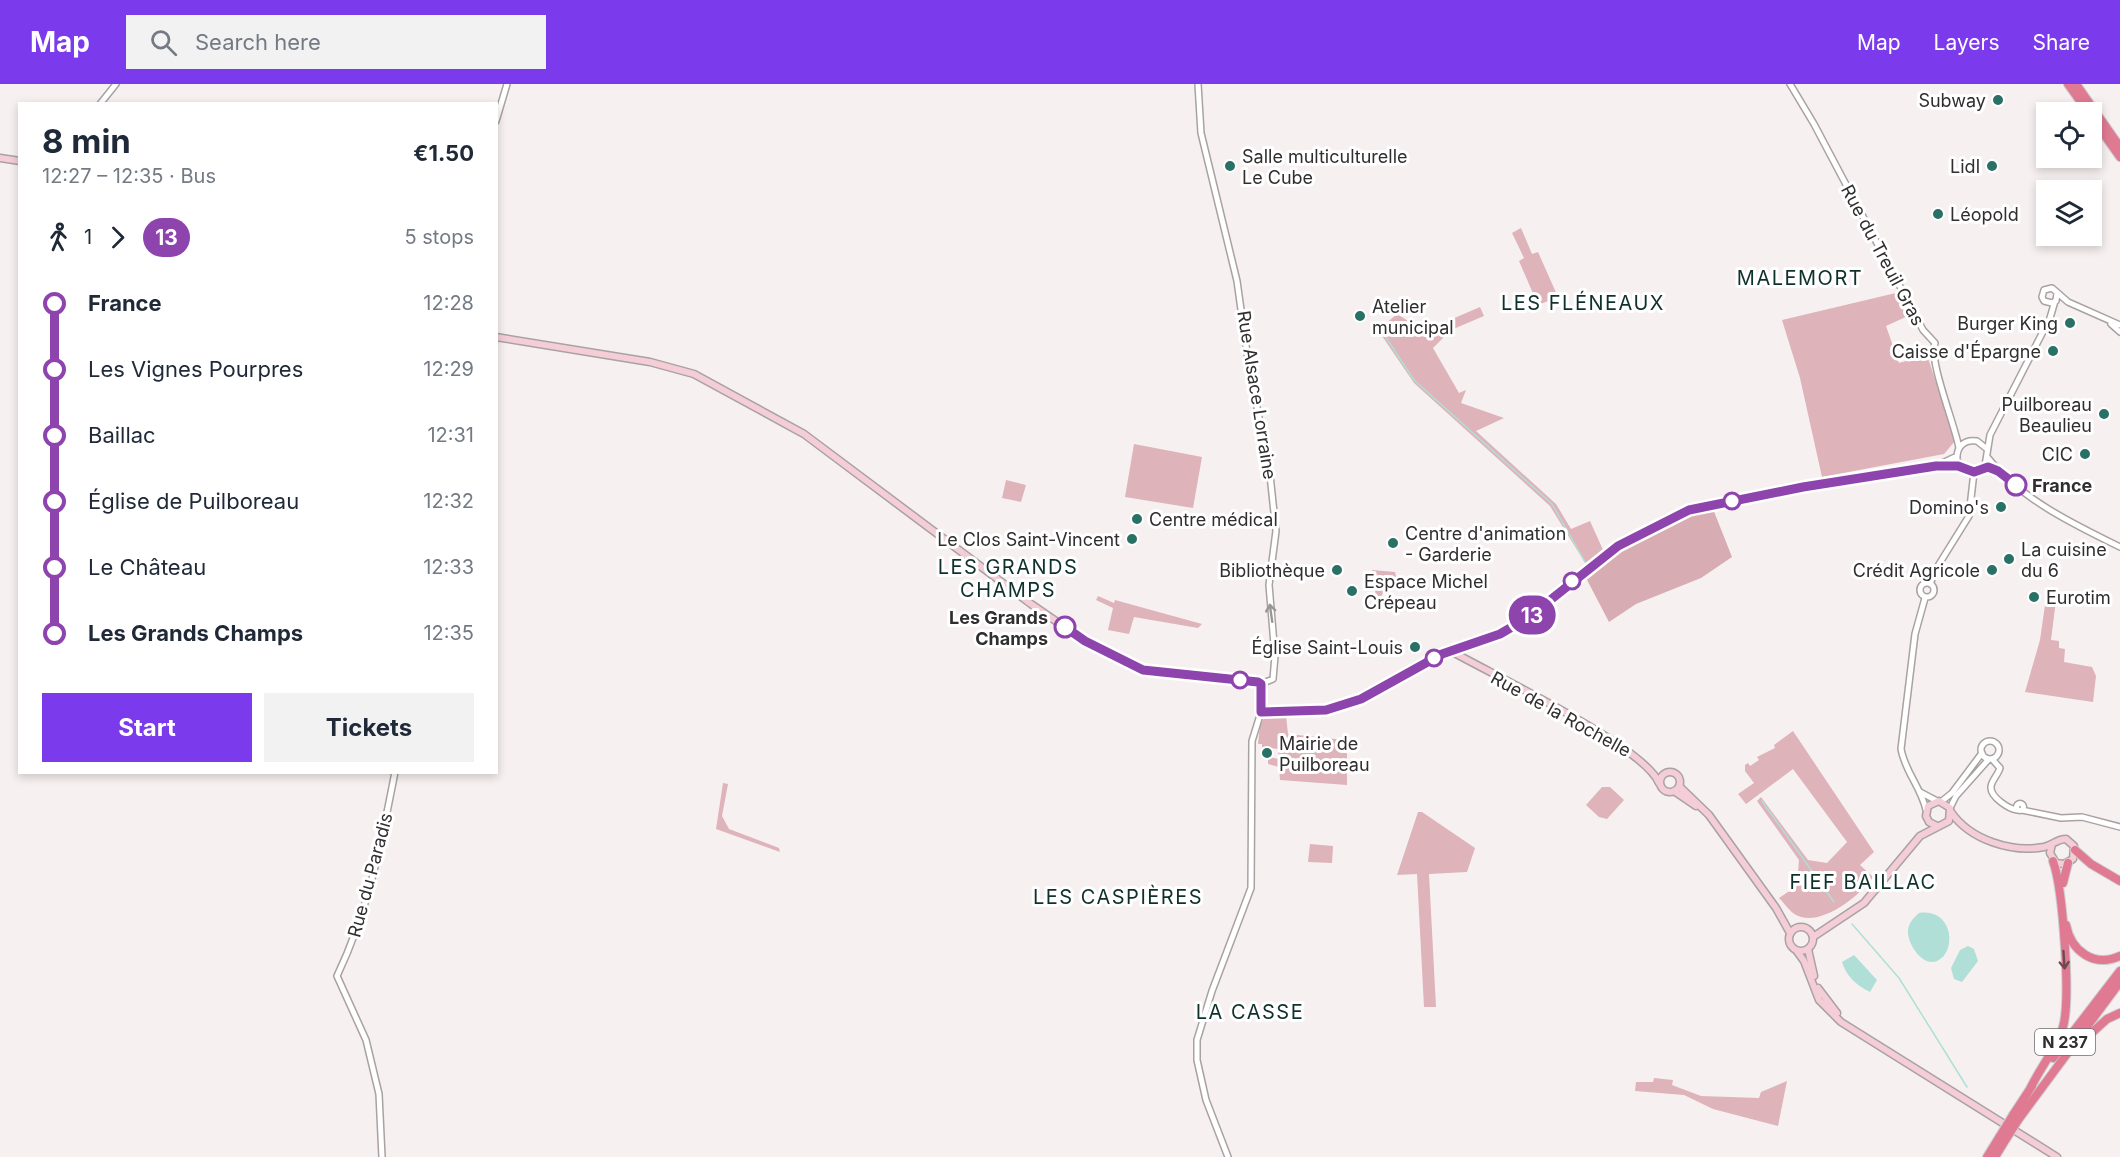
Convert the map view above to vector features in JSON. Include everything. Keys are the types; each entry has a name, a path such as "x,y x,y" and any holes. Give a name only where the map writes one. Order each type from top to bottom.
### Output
{"highway":[{"path":"2068,84 2081,102"},
{"path":"2076,84 2120,145"},
{"path":"2102,132 2120,157"},
{"path":"2075,849 2091,864 2120,881"},
{"path":"2030,1089 2060,1037 2066,1012 2059,882 2052,859"},
{"path":"2091,864 2069,863 2063,884 2065,922 2072,943 2083,954 2097,960 2120,956"},
{"name":"N 237","path":"1995,1157 2030,1089 2120,971"},
{"name":"N 237","path":"2015,1117 2120,982"},
{"path":"2060,1060 2107,1019 2120,1013"},
{"name":"N 237","path":"1988,1157 2003,1138"}],"main road":[{"path":"0,158 18,161"},
{"path":"498,337 650,362 694,374 804,434 1085,641 1143,670 1261,684 1261,712 1326,710 1361,699 1408,671 1451,651"},
{"name":"Rue de la Rochelle","path":"1451,651 1612,739 1654,772 1659,783"},
{"path":"1654,772 1676,774 1676,788"},
{"path":"1664,773 1659,783 1665,791 1676,788"},
{"path":"1676,788 1709,814 1776,908 1790,933 1790,945 1804,961 1815,992 1827,1010 1841,1022 2057,1157"},
{"path":"1920,837 1927,819 1926,810 1939,801 1951,810 1967,829"},
{"path":"1945,825 1951,810"},
{"path":"1927,819 1937,826"},
{"path":"1870,1040 1837,1014 1824,999 1815,981 1808,949 1812,934 1864,903 1920,837 1937,826 1967,829 1993,842 2030,848 2060,864 2069,863 2075,849 2066,839 2030,848"},
{"path":"2052,844 2052,859"},
{"path":"1776,908 1812,934"},
{"path":"1790,933 1798,926"},
{"path":"1796,950 1808,949"}],"street":[{"path":"102,102 116,84"},
{"path":"498,114 507,84"},
{"name":"Rue Alsace Lorraine","path":"1198,84 1201,134 1238,281 1248,360 1270,475 1276,531 1269,585 1275,656 1274,675 1270,682 1261,684"},
{"name":"Rue du Treuil Gras","path":"1790,84 1814,124 1923,330 1935,343 1933,356 1957,432 1959,448"},
{"path":"2068,302 2043,299 2043,291 2051,287 2068,302 2120,326"},
{"path":"2057,293 2051,313 1990,435 1988,458 1998,471 2054,511 2120,547"},
{"path":"2109,322 2120,332"},
{"path":"1957,432 1967,441"},
{"path":"1961,466 1957,456 1959,448 1967,441 1978,441 1990,435"},
{"path":"1978,441 1987,449"},
{"path":"1936,466 1957,456"},
{"path":"1974,472 1983,467 1988,458"},
{"path":"1451,651 1500,634 1520,623 1618,546 1689,510 1803,487 1936,466 1961,466 1974,472"},
{"path":"1983,467 1998,471"},
{"path":"1930,584 1936,569 1969,516 1974,472"},
{"path":"1925,598 1934,593 1934,588 1930,584 1924,584 1920,589 1925,598 1915,634 1901,749 1904,766 1920,792 1926,810"},
{"path":"1466,660 1467,646"},
{"path":"1228,1157 1206,1100 1197,1060 1197,1040 1212,991 1250,893 1252,743 1261,712"},
{"path":"1920,792 1939,801 1952,793 1982,753 1984,744 1993,742 1998,752 1956,796 1951,810"},
{"path":"1982,753 2000,768 1991,785 1992,793 2010,809 2061,818 2082,818 2120,827"},
{"name":"Rue du Paradis","path":"382,1157 377,1083 366,1040 337,976 362,918 377,863 395,774"}],"shaded area":[{"path":"1521,228 1532,254 1538,252 1558,297 1538,305 1519,261 1524,258 1512,233"},
{"path":"1900,292 1910,315 1886,326 1899,363 1927,355 1955,441 1944,454 1822,477 1800,378 1782,320"},
{"path":"1480,307 1484,316 1451,330 1433,348 1459,393 1466,390 1461,403 1504,418 1476,431 1556,504 1571,529 1590,521 1604,552 1587,566 1550,506 1414,383 1378,330 1397,314 1422,332"},
{"path":"1134,444 1202,457 1193,508 1125,497"},
{"path":"1006,480 1026,485 1021,502 1002,498"},
{"path":"1713,509 1732,557 1701,578 1636,604 1609,622 1585,576 1645,534 1678,519"},
{"path":"1372,570 1395,572 1398,585 1386,588 1377,603"},
{"path":"2047,591 2057,592 2051,640 2059,641 2059,648 2065,649 2064,662 2092,667 2096,676 2093,702 2025,692 2040,640"},
{"path":"1098,596 1114,603 1115,600 1202,624 1198,628 1134,617 1129,634 1108,630 1113,608 1096,600"},
{"path":"1266,715 1286,715 1288,734 1345,740 1347,742 1347,785 1280,780 1279,767 1268,764 1268,757 1279,759 1278,749 1262,747 1262,744 1258,744 1260,725"},
{"path":"1793,731 1874,852 1860,865 1873,877 1859,893 1827,914 1806,918 1789,910 1779,898 1797,886 1799,860 1757,801 1761,797 1808,860 1827,863 1847,842 1793,769 1746,804 1738,794 1754,783 1745,771 1745,765 1748,763 1750,766 1759,760 1757,757 1775,748 1774,745"},
{"path":"723,783 728,784 722,816 729,829 779,848 780,852 716,829"},
{"path":"1602,787 1610,787 1624,800 1607,819 1599,817 1586,805"},
{"path":"1418,812 1422,812 1475,848 1467,872 1429,874 1436,1007 1424,1007 1417,874 1397,875"},
{"path":"1310,844 1333,846 1332,863 1308,862"},
{"path":"1919,913 1931,913 1939,917 1949,932 1948,949 1937,961 1927,961 1922,958 1911,943 1909,926"},
{"path":"1968,946 1974,949 1978,961 1962,982 1954,979 1951,968 1960,950"},
{"path":"1854,955 1877,980 1870,992 1861,987 1846,972 1842,962"},
{"path":"1654,1078 1673,1080 1672,1085 1701,1096 1759,1098 1761,1092 1787,1081 1778,1126 1713,1109 1684,1095 1635,1091 1636,1082 1653,1082"}],"waterway":[{"path":"1381,330 1414,380 1552,504 1588,567"},
{"path":"1762,801 1834,902"},
{"path":"1852,924 1899,978 1967,1087"}],"bus line":[{"name":"13","path":"1065,627 1085,641 1143,670 1258,682 1261,684 1261,712 1326,710 1366,697 1388,682 1442,654 1504,632 1529,617 1618,546 1700,506 1803,487 1946,465 1961,466 1974,472 1988,467 1998,471 2016,485"}],"place":[{"name":"Subway","path":"1998,100"},
{"name":"Salle multiculturelle Le Cube","path":"1230,166"},
{"name":"Lidl","path":"1992,166"},
{"name":"Léopold","path":"1938,214"},
{"name":"Atelier municipal","path":"1360,316"},
{"name":"Burger King","path":"2070,323"},
{"name":"Caisse d'Épargne","path":"2053,351"},
{"name":"Puilboreau Beaulieu","path":"2104,414"},
{"name":"CIC","path":"2085,454"},
{"name":"France","path":"2016,485"},
{"name":"Domino's","path":"2001,507"},
{"name":"Centre médical","path":"1137,519"},
{"name":"Le Clos Saint-Vincent","path":"1132,539"},
{"name":"Centre d'animation - Garderie","path":"1393,543"},
{"name":"La cuisine du 6","path":"2009,559"},
{"name":"Bibliothèque","path":"1337,570"},
{"name":"Crédit Agricole","path":"1992,570"},
{"name":"Espace Michel Crépeau","path":"1352,591"},
{"name":"Eurotim","path":"2034,597"},
{"name":"Les Grands Champs","path":"1065,627"},
{"name":"Église Saint-Louis","path":"1415,647"},
{"name":"Mairie de Puilboreau","path":"1267,753"}],"district":[{"name":"MALEMORT","path":"1800,278"},
{"name":"LES FLÉNEAUX","path":"1583,303"},
{"name":"LES GRANDS CHAMPS","path":"1008,578"},
{"name":"FIEF BAILLAC","path":"1863,882"},
{"name":"LES CASPIÈRES","path":"1118,897"},
{"name":"LA CASSE","path":"1250,1012"}]}
